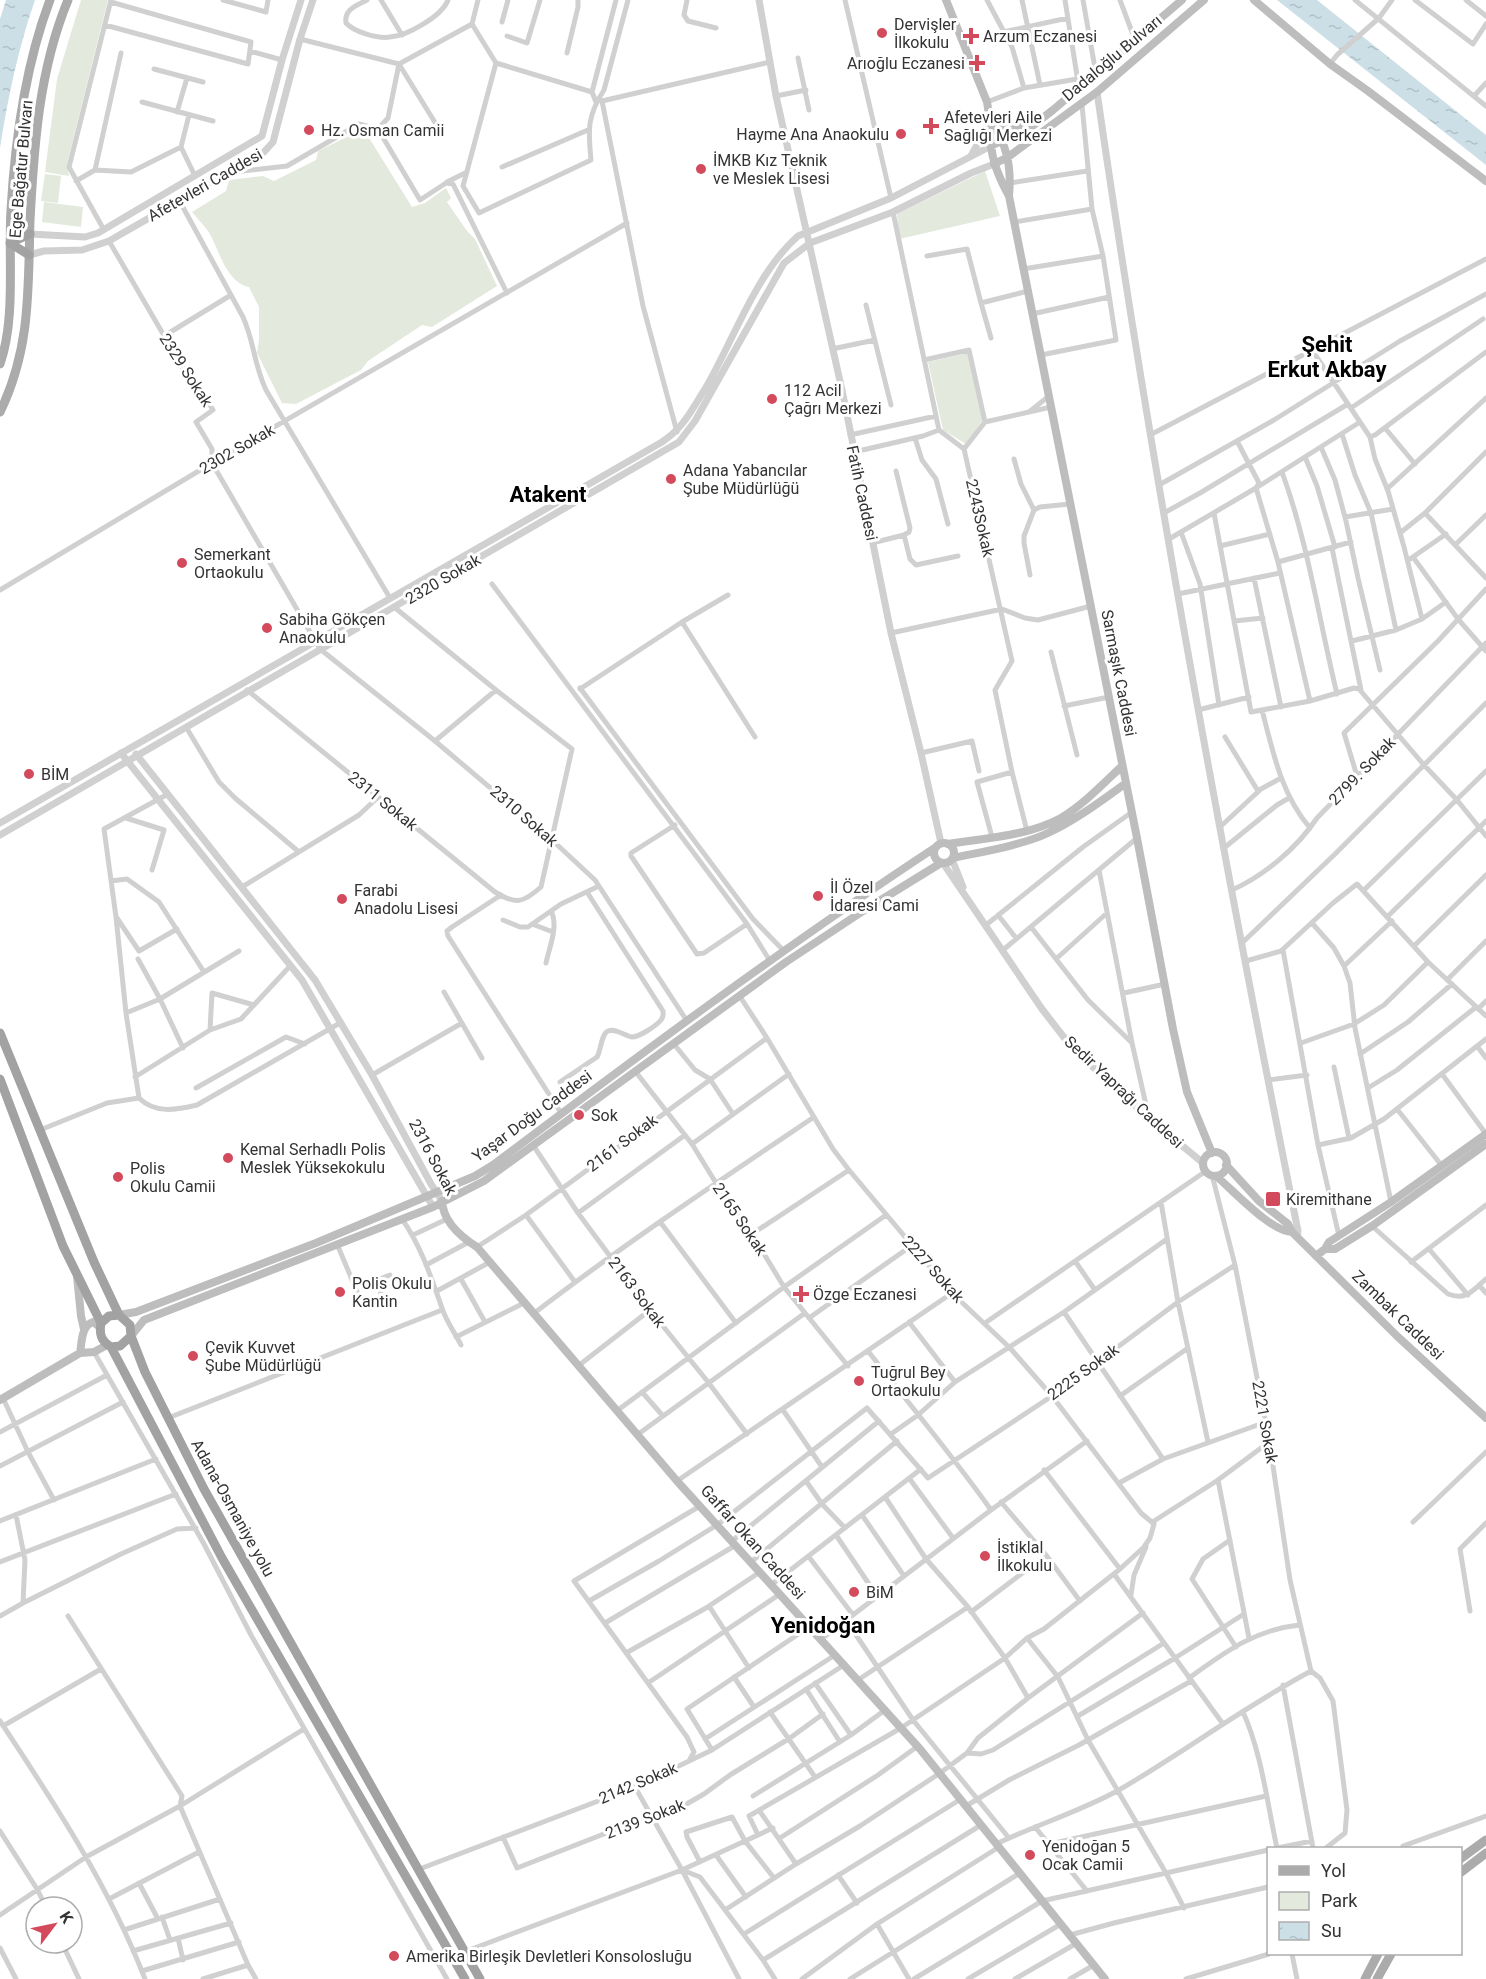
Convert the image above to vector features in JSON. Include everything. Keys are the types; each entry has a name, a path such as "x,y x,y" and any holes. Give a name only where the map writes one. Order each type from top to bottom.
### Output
{"highway":[{"path":"10,243 30,234"},
{"path":"10,243 29,255"},
{"name":"Adana-Osmaniye yolu","path":"0,1033 94,1262 119,1315 130,1326 131,1336 168,1418 204,1489 480,1979"},
{"name":"Adana-Osmaniye yolu","path":"0,1079 63,1246 100,1325 101,1338 109,1346 222,1558 465,1979"},
{"name":"Yaşar Doğu Caddesi","path":"100,1325 109,1316 119,1315"},
{"name":"Yaşar Doğu Caddesi","path":"109,1346 120,1346 131,1336"}],"main road":[{"name":"Ege Bağatur Bulvarı","path":"0,364 9,319 11,210 19,132 32,62 50,0"},
{"name":"Ege Bağatur Bulvarı","path":"0,412 11,390 22,354 27,318 36,126 46,70 68,0"},
{"path":"946,0 987,102 991,120 994,164 1009,196"},
{"name":"Dadaloğlu Bulvarı","path":"991,146 1031,127 1080,90 1182,0"},
{"name":"Dadaloğlu Bulvarı","path":"994,164 1008,157 1082,105 1203,0"},
{"path":"1254,0 1330,64 1486,181"},
{"path":"991,120 1008,127 1031,127"},
{"path":"991,120 1003,140 1008,157 1009,196"},
{"name":"Sarmaşık Caddesi","path":"1009,196 1187,1092 1212,1153"},
{"name":"Yaşar Doğu Caddesi","path":"119,1315 136,1312 316,1243 476,1176 687,1021 892,875 942,845 1027,831 1060,819 1081,804 1122,766"},
{"name":"Yaşar Doğu Caddesi","path":"131,1336 144,1320 433,1207 484,1181 673,1043 863,911 947,861 1045,835 1072,821 1126,783"},
{"path":"942,845 954,849 947,861 934,856 942,845"},
{"path":"1316,1256 1325,1249 1329,1242 1442,1167 1486,1134"},
{"path":"1325,1249 1335,1249 1372,1226 1486,1144"},
{"path":"1212,1153 1222,1155 1227,1165 1223,1172 1209,1171 1206,1157 1212,1153"},
{"name":"Zambak Caddesi","path":"1227,1165 1259,1201 1288,1224 1316,1256 1397,1336 1486,1418"},
{"name":"Zambak Caddesi","path":"1209,1171 1272,1224 1284,1232 1295,1234"},
{"name":"2316 Sokak","path":"442,1201 445,1215"},
{"name":"2316 Sokak","path":"433,1207 445,1215"},
{"name":"Gaffar Okan Caddesi","path":"445,1215 469,1242 477,1247 677,1481 918,1746 1105,1979"},
{"path":"77,1276 84,1329 80,1353"},
{"path":"84,1329 93,1322 100,1325"},
{"path":"2,1399 80,1353 94,1352 109,1346"},
{"path":"1462,1858 1486,1840"},
{"path":"1462,1872 1486,1853"},
{"path":"1365,1979 1377,1955"},
{"path":"1377,1979 1389,1955"}],"street":[{"path":"223,0 266,12 268,0"},
{"name":"Afetevleri Caddesi","path":"30,234 84,237 104,230 262,136 301,0"},
{"name":"Afetevleri Caddesi","path":"29,255 44,251 82,250 109,241 264,152 273,142 300,39 313,0"},
{"path":"367,0 347,12 345,20 348,25 385,38 402,35 440,13 448,0"},
{"path":"381,0 402,35"},
{"path":"478,0 472,24 496,63 592,92 599,100 643,306 677,432"},
{"path":"502,22 508,0"},
{"path":"507,36 527,42 540,0"},
{"path":"567,53 578,0"},
{"path":"592,92 616,0"},
{"path":"496,63 463,186 479,213 591,160 588,130 604,90 628,0"},
{"path":"687,0 684,15 688,21 716,28"},
{"name":"Fatih Caddesi","path":"759,0 776,96 810,243 891,633 942,845"},
{"path":"845,0 891,198"},
{"path":"987,0 1012,47 1024,88"},
{"path":"1022,0 1040,85"},
{"path":"1065,0 1080,90"},
{"path":"1083,0 1096,74"},
{"path":"1120,0 1135,40"},
{"path":"1330,64 1379,18 1392,0"},
{"path":"1414,0 1473,44 1486,24"},
{"path":"1466,0 1486,16"},
{"path":"104,230 69,167 70,155 111,1 251,42 248,64 105,25"},
{"path":"1358,1 1486,106"},
{"path":"1003,32 1068,18"},
{"path":"300,39 399,64 472,24"},
{"path":"250,51 282,60"},
{"path":"95,170 121,53"},
{"path":"798,58 809,110"},
{"path":"599,100 770,62"},
{"path":"399,64 440,129"},
{"path":"378,129 388,118 399,64"},
{"path":"154,69 203,82"},
{"path":"177,112 187,78"},
{"path":"987,102 1024,88 1077,79"},
{"path":"1474,96 1486,83"},
{"path":"776,96 806,90"},
{"path":"1097,92 1150,435 1198,710 1298,1231 1295,1234"},
{"path":"142,102 213,121"},
{"path":"1041,355 1116,340 1103,256 1092,209 1082,105"},
{"path":"189,115 181,147 195,176"},
{"path":"970,157 991,120"},
{"path":"228,172 287,166 359,124 378,129 420,200 467,172"},
{"path":"502,167 588,130"},
{"name":"Dadaloğlu Bulvarı","path":"807,232 891,198 991,146"},
{"path":"76,181 95,170 131,172 181,147"},
{"name":"Dadaloğlu Bulvarı","path":"810,243 893,212 994,164"},
{"path":"1010,183 1088,171"},
{"path":"446,183 453,184 507,293"},
{"path":"179,200 246,324 262,381 390,598"},
{"path":"1014,222 1092,209"},
{"path":"893,212 939,430 964,449 985,422 1051,407"},
{"name":"2302 Sokak","path":"0,590 212,463 627,224"},
{"name":"2320 Sokak","path":"0,823 677,432 711,378 774,261 798,236 807,232"},
{"name":"2329 Sokak","path":"109,241 184,370 194,378 213,410 195,422 212,448 212,463 320,649"},
{"name":"2320 Sokak","path":"0,835 678,442 695,421 784,263 810,243"},
{"path":"927,256 967,249 991,338"},
{"path":"1023,269 1103,256"},
{"path":"1150,435 1486,259"},
{"path":"981,303 1028,291"},
{"path":"1159,485 1237,441 1400,341 1486,294"},
{"path":"164,336 231,296"},
{"path":"1032,314 1109,297"},
{"path":"866,305 891,405"},
{"path":"1164,513 1349,406 1483,319"},
{"path":"832,349 875,340"},
{"path":"924,360 969,350 985,422"},
{"path":"1312,350 1370,436 1375,459 1410,559 1422,619"},
{"path":"1370,436 1385,428 1486,352"},
{"path":"1028,413 1049,396"},
{"path":"1387,489 1486,398"},
{"path":"850,435 936,417"},
{"path":"1169,539 1256,488 1360,422"},
{"path":"1385,428 1415,464"},
{"path":"854,452 939,430"},
{"path":"1342,434 1370,512 1396,630"},
{"path":"915,438 922,460 936,479 948,524"},
{"path":"1237,441 1259,483 1256,488 1278,562 1310,701"},
{"path":"1321,447 1335,480 1345,516 1380,670"},
{"name":"2243Sokak","path":"964,449 1012,661 995,690 1027,831"},
{"path":"1400,533 1425,513 1486,452"},
{"path":"1305,457 1317,486 1333,548 1361,690 1486,836"},
{"path":"1014,459 1021,484 1034,510"},
{"path":"872,543 904,535 910,528 896,471"},
{"path":"1282,472 1305,555 1337,694"},
{"path":"1030,575 1024,536 1034,510 1040,507 1070,504"},
{"path":"1345,516 1393,509"},
{"path":"1214,513 1251,712 1310,701 1354,688 1361,690"},
{"path":"1425,513 1486,577"},
{"path":"1455,545 1486,515"},
{"path":"1181,532 1191,555 1200,589 1219,705"},
{"path":"1220,546 1270,534"},
{"path":"1410,559 1446,534"},
{"path":"904,535 910,559 916,565 958,556"},
{"path":"1278,562 1351,542"},
{"path":"1410,559 1458,619 1485,647"},
{"path":"1178,594 1280,573"},
{"path":"1254,578 1281,707"},
{"path":"492,584 747,924 770,961"},
{"path":"1357,776 1344,733 1438,641 1486,589"},
{"path":"574,693 681,622 728,596"},
{"path":"1352,641 1396,630 1422,619 1446,602"},
{"path":"891,633 1002,609 1025,618 1038,620 1091,606"},
{"path":"394,607 572,749 552,840"},
{"path":"1234,621 1263,618"},
{"path":"681,622 755,737"},
{"name":"2799. Sokak","path":"1232,890 1275,863 1397,734 1485,647"},
{"name":"2310 Sokak","path":"320,649 435,741 552,840 595,880 687,1021"},
{"path":"1051,652 1077,755"},
{"path":"580,688 753,919 784,951"},
{"name":"2311 Sokak","path":"247,690 510,901 523,900 541,887 552,840"},
{"path":"435,741 496,690"},
{"path":"1064,706 1109,697"},
{"path":"1198,710 1249,697"},
{"path":"1242,943 1486,703"},
{"path":"1262,710 1289,798 1298,814 1310,828"},
{"path":"186,727 219,782 299,852"},
{"path":"1225,737 1258,791"},
{"path":"921,753 972,741 980,771"},
{"name":"2316 Sokak","path":"132,746 137,756 302,960 372,1075 442,1201"},
{"name":"2316 Sokak","path":"121,753 302,980 433,1207"},
{"path":"1364,891 1486,771"},
{"path":"992,837 977,782 1012,772"},
{"path":"1220,827 1258,791 1281,778"},
{"path":"168,794 104,829 126,1013 139,1098 146,1105 173,1110 197,1105 340,1023"},
{"path":"242,887 359,815 378,797"},
{"path":"1224,849 1277,805 1289,798"},
{"path":"986,926 1083,847 1132,812"},
{"path":"126,818 164,830 152,870"},
{"path":"1344,966 1486,821"},
{"path":"682,824 673,825 631,853 631,856 697,954 704,953 753,919"},
{"path":"1003,950 1137,838"},
{"name":"Sedir Yaprağı Caddesi","path":"947,861 967,898 1042,1009 1066,1040 1097,1071 1209,1171"},
{"path":"1099,870 1132,1043 1150,1119"},
{"path":"1414,946 1486,875"},
{"path":"111,881 127,879 159,902 204,972"},
{"path":"1246,961 1283,950 1357,884 1428,962 1486,1016"},
{"path":"503,920 522,927 532,924 551,911 599,886"},
{"path":"560,1082 597,1057 601,1051 603,1037 607,1032 637,1036 661,1021 663,1016 663,1011 587,892"},
{"path":"501,895 452,927 447,931 448,936 561,1113"},
{"path":"546,963 553,932 554,918 551,911"},
{"path":"1056,959 1107,913"},
{"path":"998,915 1016,938"},
{"path":"116,917 139,951 177,929"},
{"path":"1312,923 1334,948 1350,983 1354,1024 1391,1202"},
{"path":"532,924 553,932"},
{"path":"1030,927 1088,1000 1132,1043"},
{"path":"1360,1054 1408,1022 1486,941"},
{"path":"1283,950 1318,1145 1339,1236"},
{"path":"126,1013 160,999 239,951"},
{"path":"138,959 183,1048"},
{"path":"1301,1043 1354,1024 1390,1000 1428,962"},
{"path":"135,1077 210,1030 241,1019 291,965"},
{"path":"1124,993 1165,984"},
{"path":"444,992 482,1058"},
{"path":"210,1030 212,993 254,1005"},
{"name":"2227 Sokak","path":"739,996 849,1170 952,1293 1010,1348 1052,1396 1141,1513 1154,1524"},
{"path":"1368,1088 1397,1070 1486,1001"},
{"path":"372,1075 462,1023"},
{"path":"196,1088 286,1037 305,1044"},
{"name":"2161 Sokak","path":"477,1247 526,1215 767,1038"},
{"path":"1318,1145 1348,1138 1376,1124 1486,1039"},
{"path":"673,1043 694,1070 710,1079 733,1114"},
{"path":"1477,1046 1486,1058"},
{"path":"1334,1067 1348,1138"},
{"name":"2165 Sokak","path":"634,1071 692,1144 784,1287 848,1365"},
{"path":"692,1144 789,1074"},
{"path":"1442,1074 1486,1134"},
{"path":"1268,1080 1307,1075"},
{"path":"38,1130 107,1103 139,1098"},
{"path":"1397,1109 1442,1167"},
{"path":"533,1314 716,1183 814,1117"},
{"path":"578,1213 685,1135"},
{"name":"2163 Sokak","path":"533,1145 578,1213 747,1434"},
{"path":"752,1234 849,1170"},
{"path":"985,1323 1209,1171"},
{"name":"2221 Sokak","path":"1209,1171 1235,1265 1269,1439 1290,1580 1311,1671"},
{"path":"1161,1202 1178,1302 1208,1442"},
{"path":"1411,1262 1486,1204"},
{"path":"413,1235 445,1215"},
{"path":"526,1215 575,1282"},
{"path":"618,1410 886,1215"},
{"path":"402,1219 413,1235 437,1291 442,1310 461,1345"},
{"path":"661,1223 736,1323"},
{"path":"1372,1226 1448,1294 1460,1298 1486,1279"},
{"path":"891,1434 918,1415 955,1382 1064,1312 1167,1239"},
{"path":"426,1265 469,1242"},
{"path":"336,1244 363,1306 368,1308 383,1301 377,1280 390,1275"},
{"path":"637,1435 708,1382 911,1246"},
{"path":"1429,1249 1468,1294"},
{"path":"1075,1261 1095,1290"},
{"path":"437,1291 490,1262"},
{"name":"2225 Sokak","path":"921,1469 928,1478 1052,1396 1178,1302 1235,1265"},
{"path":"460,1279 485,1323"},
{"path":"1479,1285 1486,1293"},
{"path":"677,1481 952,1293"},
{"path":"456,1337 524,1303"},
{"path":"168,1418 442,1310"},
{"path":"578,1366 650,1310"},
{"path":"1064,1312 1163,1459"},
{"path":"909,1322 955,1382"},
{"path":"1120,1396 1188,1348"},
{"path":"868,1351 955,1459 991,1510"},
{"path":"94,1352 196,1528 303,1729 447,1979"},
{"path":"0,1432 107,1375"},
{"path":"642,1392 663,1416"},
{"path":"2,1399 54,1500"},
{"path":"0,1466 123,1402"},
{"path":"589,1601 717,1525 867,1408 921,1469 771,1586"},
{"path":"783,1410 822,1467"},
{"path":"605,1623 734,1543 879,1421"},
{"path":"1119,1483 1163,1459 1266,1422"},
{"path":"1131,1596 1134,1575 1150,1538 1154,1521 1218,1480 1265,1445 1269,1439"},
{"path":"751,1562 897,1441"},
{"path":"820,1640 1001,1502 1087,1441"},
{"path":"1413,1522 1486,1452"},
{"path":"0,1521 156,1459"},
{"path":"1044,1470 1120,1569"},
{"path":"909,1478 953,1538"},
{"path":"1218,1480 1249,1638"},
{"path":"806,1481 822,1504 845,1528"},
{"path":"0,1562 176,1494"},
{"path":"885,1497 926,1559 969,1610 1005,1658 1028,1698"},
{"path":"1001,1502 1080,1601"},
{"path":"689,1760 694,1752 693,1748 574,1581 700,1506"},
{"path":"16,1515 25,1560 23,1603"},
{"path":"861,1515 904,1576"},
{"path":"1470,1611 1460,1552 1461,1546 1486,1523"},
{"path":"0,1616 121,1554 177,1529 196,1528"},
{"path":"836,1535 877,1596"},
{"path":"758,1835 749,1816 901,1728 1005,1658 1027,1638 1044,1629 1114,1574 1144,1547 1150,1538"},
{"path":"1230,1540 1203,1559 1191,1579 1236,1647"},
{"path":"858,1680 969,1610 1046,1556"},
{"path":"809,1557 853,1615"},
{"path":"626,1653 709,1606 760,1572"},
{"path":"1114,1574 1223,1724"},
{"path":"648,1683 780,1594"},
{"path":"709,1606 749,1668"},
{"path":"725,1910 860,1826 950,1766 968,1753 978,1738 1028,1698 1143,1613"},
{"path":"1078,1716 1244,1614"},
{"path":"68,1616 182,1796 180,1806 256,1979"},
{"path":"846,1620 913,1720 1009,1838"},
{"path":"744,1934 838,1875 963,1802 977,1800 1009,1780 1088,1740 1190,1680 1249,1638 1278,1627 1299,1625"},
{"path":"712,1750 687,1708 809,1627"},
{"path":"1027,1638 1058,1677 1088,1740 1184,1908"},
{"path":"968,1753 981,1754 993,1750 1164,1643"},
{"path":"705,1739 835,1655"},
{"name":"2142 Sokak","path":"417,1870 635,1787 712,1750 844,1665"},
{"path":"101,1669 1,1724 86,1857 124,1930 145,1979"},
{"path":"802,1979 877,1924 1009,1838 1116,1791 1283,1686 1311,1671 1326,1686 1333,1701 1347,1810 1345,1833 1327,1847"},
{"path":"734,1677 754,1707"},
{"path":"815,1683 851,1735"},
{"path":"1283,1686 1313,1847"},
{"path":"806,1689 840,1742"},
{"path":"753,1796 851,1735 885,1710"},
{"path":"770,1712 815,1777"},
{"path":"1243,1712 1252,1730 1277,1847"},
{"name":"2139 Sokak","path":"503,1837 517,1868 678,1809 790,1738 822,1714"},
{"path":"0,1915 86,1857 180,1806 303,1729"},
{"path":"780,1838 918,1746"},
{"path":"635,1787 682,1869 739,1979"},
{"path":"1050,1844 1266,1796"},
{"path":"759,1810 796,1864"},
{"path":"1403,1846 1486,1816"},
{"path":"700,1862 686,1832 732,1817 745,1841 774,1878"},
{"path":"763,1960 981,1825"},
{"path":"1035,1827 1087,1891"},
{"path":"464,1952 700,1862 772,1828"},
{"path":"0,1831 40,1895"},
{"path":"1282,1847 1312,1841"},
{"path":"915,1979 1042,1901 1267,1850"},
{"path":"109,1899 199,1852"},
{"path":"716,1855 746,1897"},
{"path":"682,1869 700,1877 775,1979"},
{"path":"850,1979 1020,1873"},
{"path":"838,1875 856,1903"},
{"path":"140,1883 170,1940"},
{"path":"1070,1935 1267,1887"},
{"path":"124,1930 220,1899"},
{"path":"133,1951 231,1923"},
{"path":"877,1924 909,1979"},
{"path":"968,1979 1061,1924"},
{"path":"178,1938 183,1960"},
{"path":"142,1971 239,1942"},
{"path":"1015,1979 1077,1944"},
{"path":"0,1948 16,1979"},
{"path":"1186,1979 1267,1954"},
{"path":"68,1955 79,1979"},
{"path":"1292,1955 1297,1979"},
{"path":"203,1979 248,1965"},
{"path":"1070,1979 1094,1965"}],"green space":[{"path":"81,0 108,0 67,164 69,176 45,172 57,79"},
{"path":"361,130 366,133 412,207 425,203 446,188 451,198 447,202 475,239 497,286 432,327 422,325 368,361 361,370 296,404 282,403 257,353 259,307 249,287 234,279 228,272 208,231 192,212 226,191 229,180 263,176 274,181 316,160 318,151"},
{"path":"985,171 1000,216 899,239 897,214"},
{"path":"45,174 61,176 58,203 41,201"},
{"path":"44,202 83,207 81,227 42,222"},
{"path":"968,353 983,420 966,444 943,430 928,362"}],"water":[{"path":"6,0 35,0 14,73 0,148 0,19"},
{"path":"1277,0 1317,0 1486,135 1486,165"}],"place":[{"name":"Dervişler İlkokulu","path":"882,33"},
{"name":"Arzum Eczanesi","path":"971,36"},
{"name":"Arıoğlu Eczanesi","path":"977,63"},
{"name":"Afetevleri Aile Sağlığı Merkezi","path":"931,126"},
{"name":"Hz. Osman Camii","path":"309,130"},
{"name":"Hayme Ana Anaokulu","path":"901,134"},
{"name":"İMKB Kız Teknik ve Meslek Lisesi","path":"701,169"},
{"name":"112 Acil Çağrı Merkezi","path":"772,399"},
{"name":"Adana Yabancılar Şube Müdürlüğü","path":"671,479"},
{"name":"Semerkant Ortaokulu","path":"182,563"},
{"name":"Sabiha Gökçen Anaokulu","path":"267,628"},
{"name":"BİM","path":"29,774"},
{"name":"İl Özel İdaresi Cami","path":"818,896"},
{"name":"Farabi Anadolu Lisesi","path":"342,899"},
{"name":"Sok","path":"579,1115"},
{"name":"Kemal Serhadlı Polis Meslek Yüksekokulu","path":"228,1158"},
{"name":"Polis Okulu Camii","path":"118,1177"},
{"name":"Kiremithane","path":"1273,1199"},
{"name":"Polis Okulu Kantin","path":"340,1292"},
{"name":"Özge Eczanesi","path":"801,1294"},
{"name":"Çevik Kuvvet Şube Müdürlüğü","path":"193,1356"},
{"name":"Tuğrul Bey Ortaokulu","path":"859,1381"},
{"name":"İstiklal İlkokulu","path":"985,1556"},
{"name":"BiM","path":"854,1592"},
{"name":"Yenidoğan 5 Ocak Camii","path":"1030,1855"},
{"name":"Amerika Birleşik Devletleri Konsolosluğu","path":"394,1956"}],"district":[{"name":"Şehit Erkut Akbay","path":"1327,356"},
{"name":"Atakent","path":"548,494"},
{"name":"Yenidoğan","path":"823,1625"}]}
